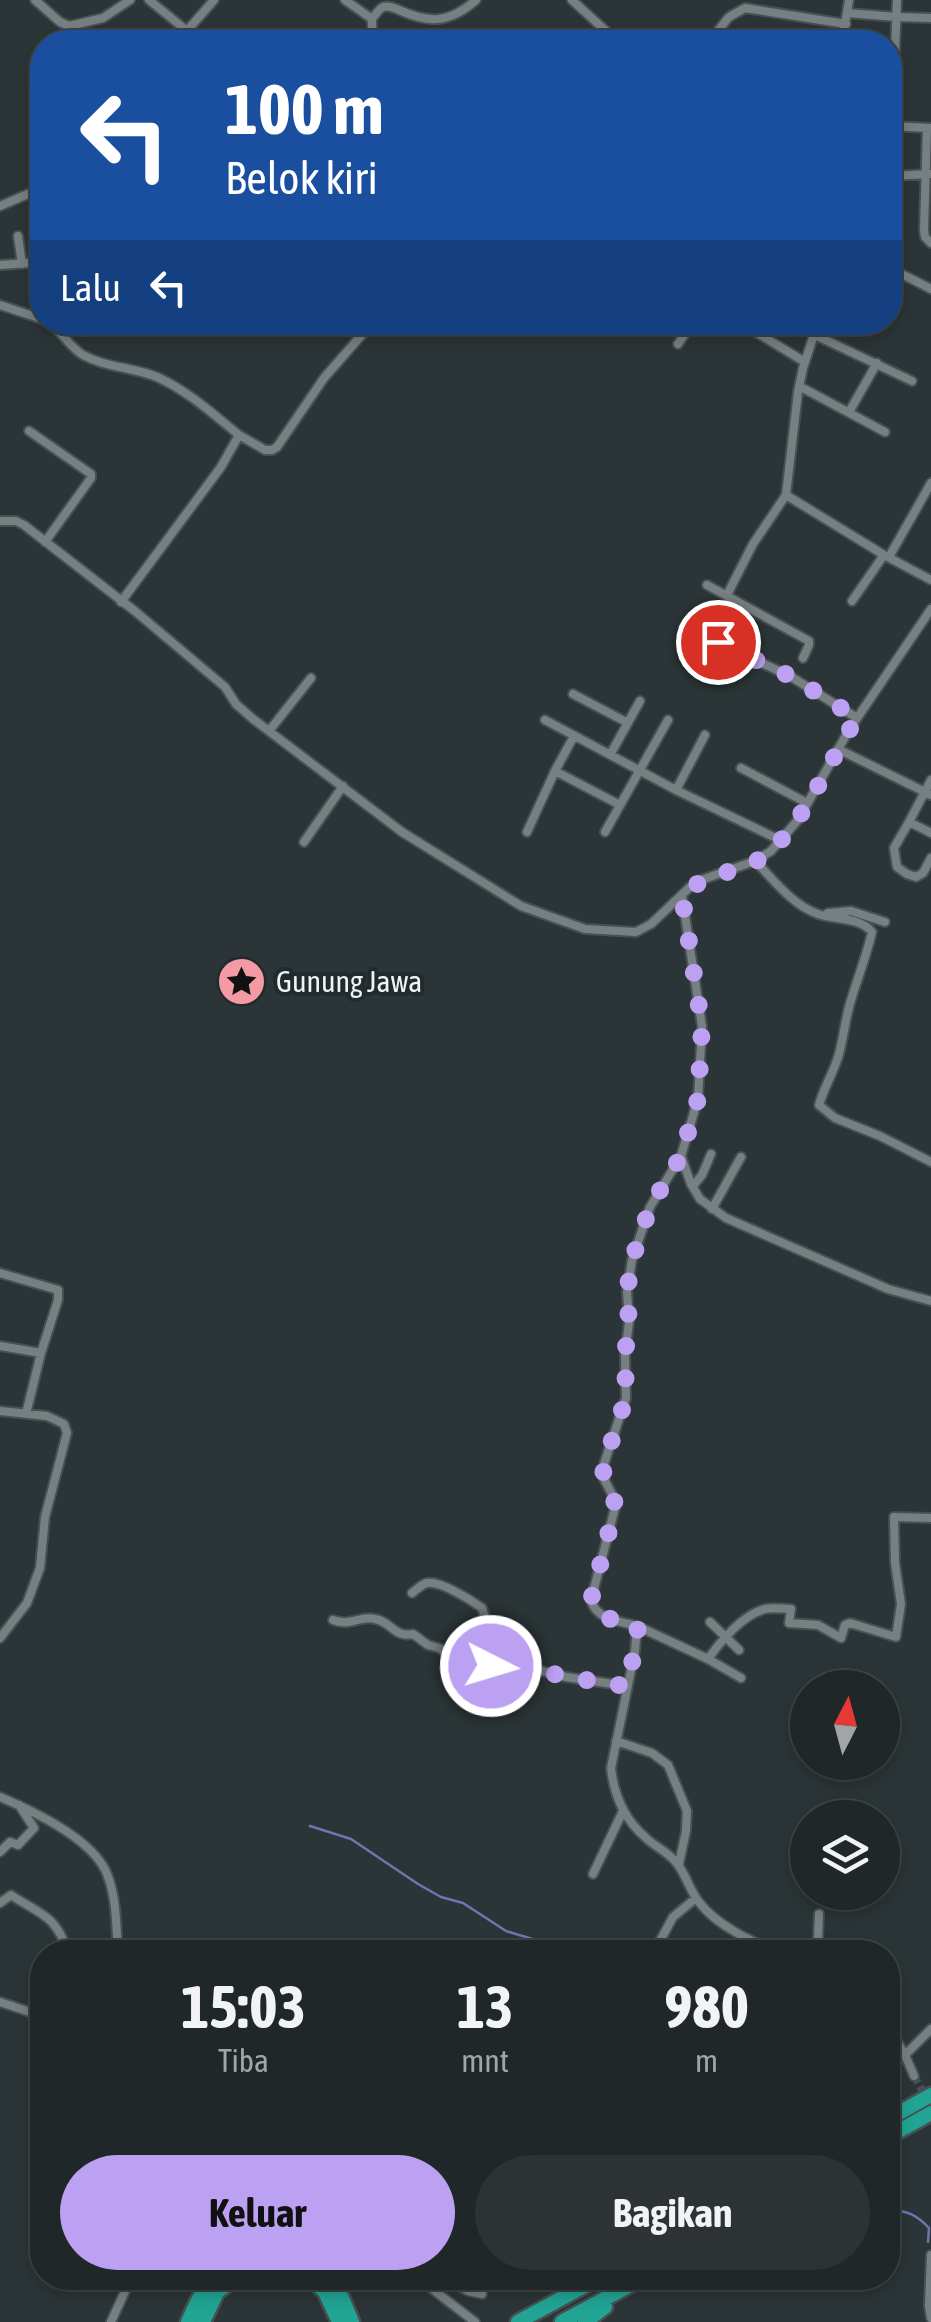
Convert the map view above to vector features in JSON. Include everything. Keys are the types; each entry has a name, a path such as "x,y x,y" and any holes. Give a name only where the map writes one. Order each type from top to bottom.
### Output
{"highway":[{"path":"900,2112 931,2095"},
{"path":"900,2130 931,2112"},
{"path":"188,2322 204,2290"},
{"path":"203,2322 221,2290"},
{"path":"323,2290 339,2322"},
{"path":"335,2290 352,2322"},
{"path":"518,2322 576,2290"},
{"path":"562,2322 622,2290"},
{"path":"585,2322 629,2290"},
{"path":"502,2322 563,2297"}],"street":[{"path":"35,0 69,26 103,18 130,0"},
{"path":"149,0 186,30 214,0"},
{"path":"345,0 372,19"},
{"path":"371,30 372,19 386,6 433,20 464,11 476,0"},
{"path":"572,0 605,30"},
{"path":"736,0 745,8 846,24"},
{"path":"845,30 849,0"},
{"path":"896,0 896,30"},
{"path":"719,30 745,8"},
{"path":"848,12 931,18"},
{"path":"902,127 929,128 925,236 931,243"},
{"path":"902,175 929,174"},
{"path":"0,206 30,193"},
{"path":"18,236 22,264"},
{"path":"0,265 30,263"},
{"path":"902,274 931,289"},
{"path":"0,306 30,315"},
{"path":"60,335 80,353 102,364 158,378 266,450 277,447 324,378 362,335"},
{"path":"678,344 684,335"},
{"path":"760,335 805,362"},
{"path":"728,595 753,544 786,495 799,386 814,335"},
{"path":"816,335 912,381"},
{"path":"848,412 876,363"},
{"path":"799,386 885,432"},
{"path":"29,431 92,478 45,542"},
{"path":"121,602 221,467 239,435"},
{"path":"852,602 931,483"},
{"path":"786,495 931,580"},
{"path":"0,520 24,525 225,687 236,704 268,731 402,832 521,906 584,929 636,932 651,924 701,880 771,852 798,820 857,718 931,609"},
{"path":"707,585 808,641 802,658"},
{"path":"684,627 790,676 857,718"},
{"path":"268,731 312,678"},
{"path":"573,694 628,723"},
{"path":"610,755 640,700"},
{"path":"544,720 780,840"},
{"path":"605,832 668,720"},
{"path":"676,790 705,735"},
{"path":"527,832 574,736"},
{"path":"838,749 928,793"},
{"path":"741,768 807,803"},
{"path":"555,771 620,805"},
{"path":"931,780 928,793 894,848 897,867 916,877 931,858"},
{"path":"304,842 343,786"},
{"path":"909,822 931,833"},
{"path":"756,861 798,904 819,914 865,924 872,932 838,1055 819,1105 835,1118 931,1162"},
{"path":"682,896 702,1026 698,1099 681,1156 650,1207 632,1260 627,1292 626,1398 603,1477 615,1508 591,1600 600,1615 638,1626 742,1678"},
{"path":"819,914 851,911 885,922"},
{"path":"693,1186 711,1154"},
{"path":"681,1156 700,1199 712,1209 748,1229 870,1282 931,1301"},
{"path":"712,1209 741,1157"},
{"path":"0,1274 58,1290 26,1414"},
{"path":"0,1346 42,1352"},
{"path":"0,1412 47,1416 64,1424 67,1433 45,1517 36,1580 27,1603 0,1638"},
{"path":"708,1660 726,1636 764,1608 791,1609 790,1623 818,1625 841,1638 844,1624 850,1623 896,1637 901,1604 894,1517 931,1518"},
{"path":"333,1620 342,1624 380,1620 400,1634 413,1634 428,1646 439,1648 480,1674 488,1674 490,1652 480,1644 482,1608 435,1584 423,1584 412,1592"},
{"path":"710,1622 740,1650"},
{"path":"638,1626 611,1768 613,1787 623,1811 645,1838 678,1864 700,1904 750,1940"},
{"path":"491,1666 530,1668 626,1686"},
{"path":"616,1740 668,1765 687,1811 678,1864"},
{"path":"0,1797 30,1809 84,1846 105,1870 117,1940"},
{"path":"0,1852 10,1842 18,1845 34,1828 18,1805"},
{"path":"593,1874 623,1811"},
{"path":"0,1903 11,1895 42,1912 64,1940"},
{"path":"661,1940 673,1917 696,1898"},
{"path":"816,1940 819,1914"},
{"path":"0,2002 30,2012"},
{"path":"905,2055 931,2030"},
{"path":"900,2046 914,2076"},
{"path":"931,2254 931,2318"},
{"path":"110,2322 125,2290"},
{"path":"434,2290 475,2322"},
{"path":"466,2290 482,2294"}],"waterway":[{"path":"310,1826 351,1839 441,1897 463,1903 506,1931 536,1940"},
{"path":"900,2212 920,2219 929,2228 928,2242"}],"tunnel":[{"path":"914,2076 931,2106"}],"place":[{"name":"Gunung Jawa","path":"241,982"}],"route":[{"path":"491,1666 530,1668 626,1686 638,1626 600,1615 591,1600 615,1508 603,1477 626,1398 627,1292 632,1260 650,1207 681,1156 698,1099 702,1026 682,896 701,880 771,852 798,820 857,718 790,676 718,642"}]}
